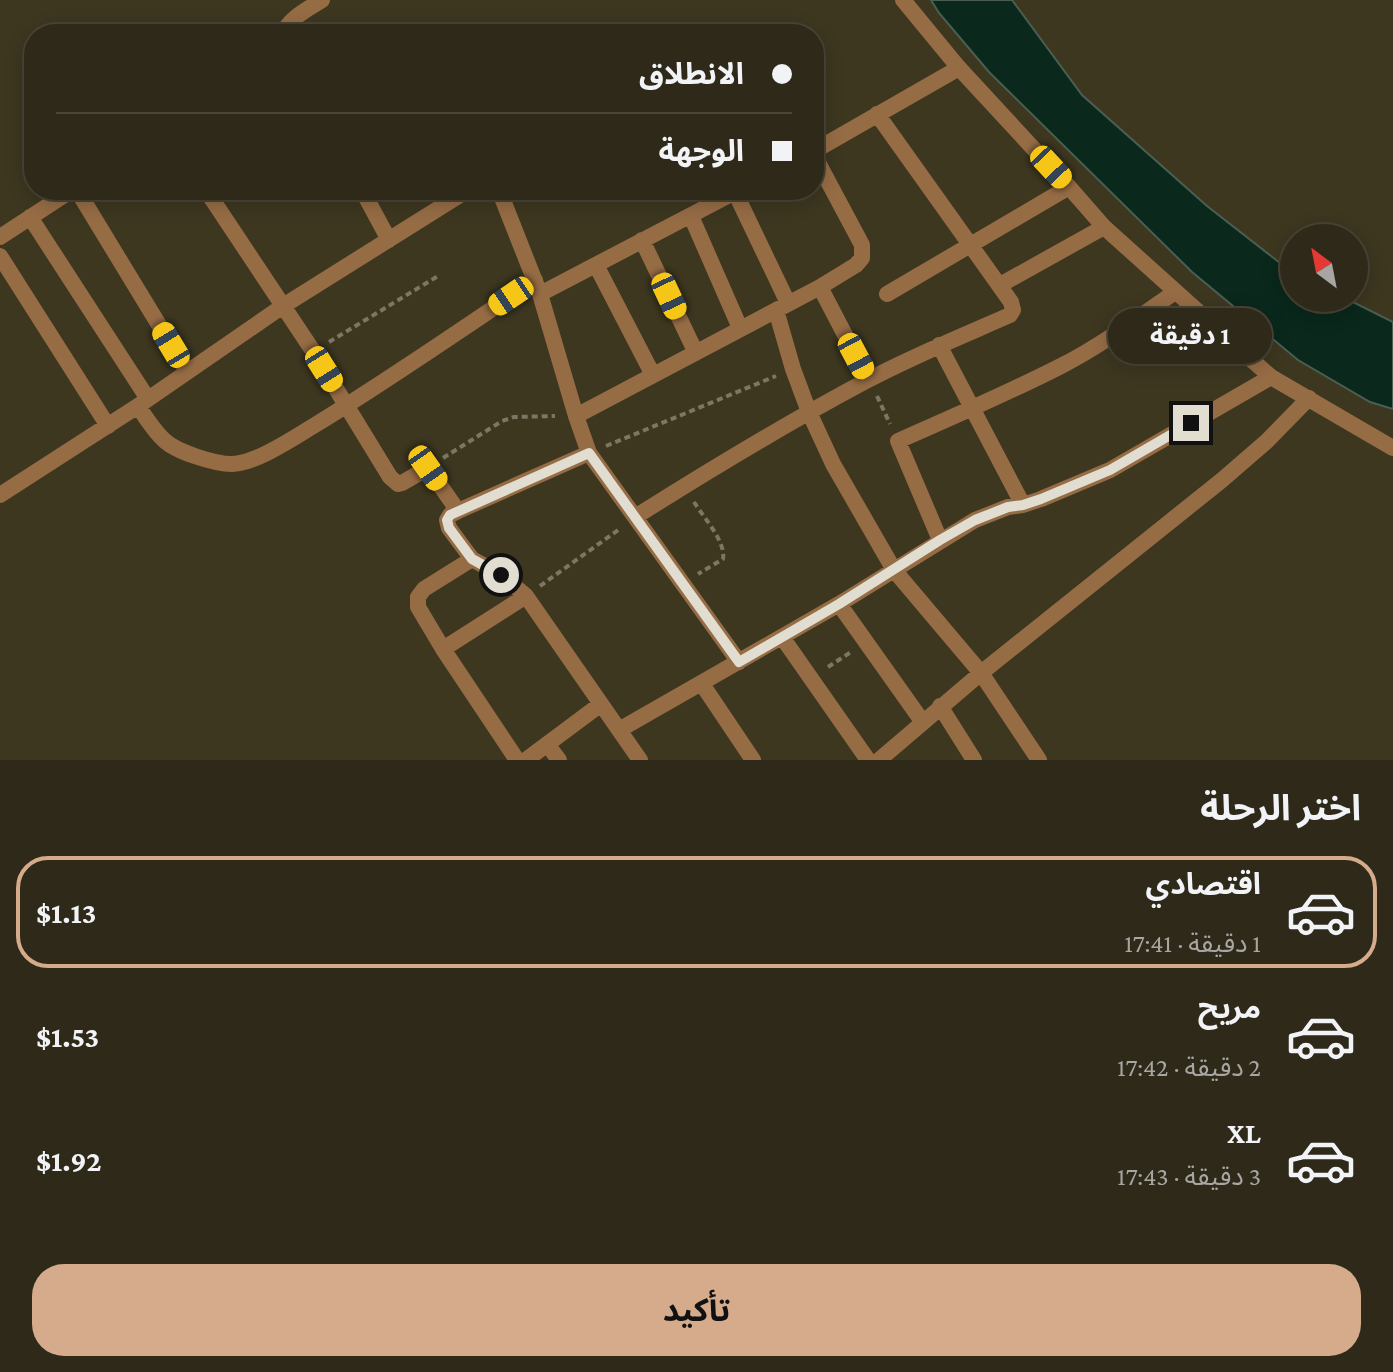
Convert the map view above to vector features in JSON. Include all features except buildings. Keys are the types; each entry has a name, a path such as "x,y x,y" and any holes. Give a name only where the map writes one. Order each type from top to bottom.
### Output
{"street":[{"path":"289,24 322,0"},
{"path":"903,0 959,68 1104,227 1175,292 1271,377 1393,448"},
{"path":"824,147 959,68"},
{"path":"635,517 868,379 1010,315 1013,310 1011,302 1000,285 877,114"},
{"path":"576,416 856,265 862,258 862,245 824,172"},
{"path":"887,294 1069,187"},
{"path":"0,237 58,200"},
{"path":"80,200 187,371"},
{"path":"213,200 313,351 393,481 402,483 428,468 458,511"},
{"path":"367,200 389,240"},
{"path":"0,495 108,426 283,306 452,200"},
{"path":"503,200 538,287 589,453 739,662"},
{"path":"30,217 143,402 150,424 166,443 205,459 234,465 274,450 538,287 596,265 720,200"},
{"path":"741,200 782,306 793,369 833,464 894,570 981,673 1039,760"},
{"path":"691,216 740,328"},
{"path":"1000,285 1104,227"},
{"path":"642,240 696,353"},
{"path":"0,256 108,426"},
{"path":"596,265 653,375"},
{"path":"820,287 868,379"},
{"path":"940,540 898,441 1064,365 1110,338 1175,292"},
{"path":"939,345 1023,505"},
{"path":"619,730 839,604 940,540 997,510 1023,505 1110,470 1271,377"},
{"path":"879,760 940,706 1222,480 1267,441 1309,398"},
{"path":"589,453 458,511 447,520 449,528 472,559 501,575 526,596 640,760"},
{"path":"472,559 424,589 418,597 418,607 517,760"},
{"path":"443,649 526,596"},
{"path":"839,604 922,721"},
{"path":"782,637 868,760"},
{"path":"702,684 753,760"},
{"path":"526,760 601,704"},
{"path":"940,706 974,760"},
{"path":"547,744 559,760"}],"path":[{"path":"313,351 438,276"},
{"path":"589,453 793,369"},
{"path":"868,379 898,441"},
{"path":"428,468 502,421 514,417 576,416"},
{"path":"683,487 725,553 723,559 684,584"},
{"path":"526,596 635,517"},
{"path":"810,678 867,643"}],"shaded area":[{"path":"931,0 1012,0 1082,95 1207,206 1280,263 1280,312 1368,312 1368,310 1393,322 1393,409 1370,402 1298,360 1192,272 989,72"}],"route":[{"path":"501,575 472,559 449,528 447,520 450,515 589,453 739,662 975,520 997,510 1041,499 1110,470 1191,423"}]}
